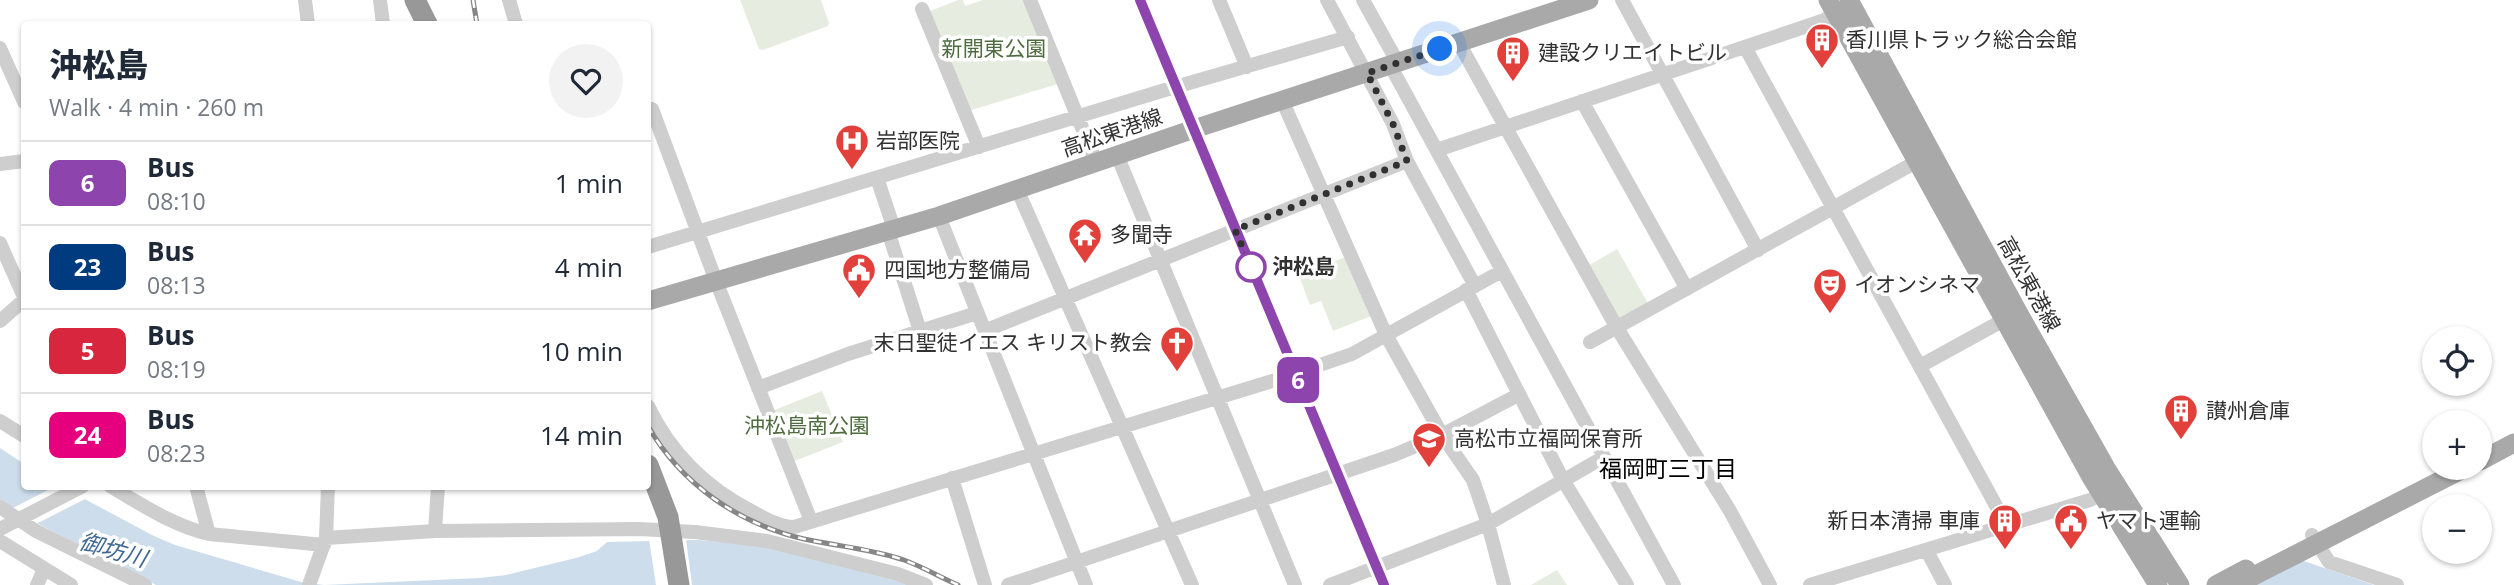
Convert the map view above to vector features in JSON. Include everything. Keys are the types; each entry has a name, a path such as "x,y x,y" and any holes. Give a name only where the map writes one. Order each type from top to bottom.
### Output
{"highway":[{"path":"415,0 425,21"},
{"path":"427,0 438,21"},
{"path":"651,472 663,501 667,585"},
{"path":"647,490 666,535 679,585"}],"main road":[{"name":"高松東港線","path":"651,300 939,216 1587,0"},
{"name":"高松東港線","path":"1841,5 1916,162 2011,316"},
{"name":"高松東港線","path":"1841,5 2158,585"},
{"path":"2492,443 2514,431"},
{"path":"2492,455 2514,443"},
{"path":"2236,585 2422,479"},
{"path":"2216,585 2440,480"},
{"name":"高松東港線","path":"2109,491 2180,585"}],"street":[{"path":"305,0 308,21"},
{"path":"380,0 383,21"},
{"path":"509,0 515,21"},
{"path":"1030,0 1096,162"},
{"path":"1140,0 1384,585"},
{"path":"1219,0 1247,67"},
{"path":"1327,0 1393,124 1407,161 1471,288 1518,396 1563,480 1627,585"},
{"path":"1363,0 1437,150 1674,585"},
{"path":"1622,0 1758,250"},
{"path":"1437,150 1745,47 1841,5"},
{"path":"922,9 979,147"},
{"path":"651,246 1348,37"},
{"path":"1459,43 1503,127 1617,328 1730,511 1770,585"},
{"path":"1745,47 2006,524"},
{"path":"0,48 21,95"},
{"path":"1282,100 1386,335 1442,435 1473,480 1504,585"},
{"path":"1582,101 1687,289"},
{"path":"652,109 811,522"},
{"path":"1117,155 1295,585"},
{"path":"0,164 21,161"},
{"path":"984,331 1407,161"},
{"path":"1590,342 1916,162"},
{"path":"877,178 920,331"},
{"path":"1017,189 1192,585"},
{"path":"939,216 1086,585"},
{"path":"0,243 21,292"},
{"path":"651,411 675,451 690,468 716,489 772,522 789,527 1296,374 1352,354 1502,271"},
{"path":"0,321 21,302"},
{"path":"758,388 848,354 977,313"},
{"path":"1920,366 2011,316"},
{"path":"1008,585 1338,475 1442,435 1518,396"},
{"path":"0,421 21,434"},
{"path":"1330,585 1488,524 1604,457"},
{"path":"952,478 985,585"},
{"path":"0,529 75,490"},
{"path":"117,490 177,524 209,534 325,542 435,531 666,535 768,541 898,574 926,585"},
{"path":"196,490 209,534"},
{"path":"309,583 325,542 328,490"},
{"path":"435,531 438,490"},
{"path":"1811,585 1927,551 2109,491"},
{"path":"0,507 145,585"},
{"path":"2315,539 2329,562 2397,585"},
{"path":"0,541 71,585"},
{"path":"1927,551 1945,585"},
{"path":"37,585 44,569"}],"green space":[{"path":"740,0 821,0 829,23 828,26 763,50 759,49"},
{"name":"新開東公園","path":"963,0 965,6 983,0 1026,0 1061,83 968,111 930,11"},
{"path":"1617,249 1649,305 1621,321 1615,319 1586,267"},
{"path":"1348,256 1374,315 1333,331 1321,301 1310,305 1299,276"},
{"name":"沖松島南公園","path":"822,391 843,442 792,462 772,411"},
{"path":"1557,570 1567,585 1531,585"}],"water":[{"name":"御坊川","path":"0,448 21,462 21,490 68,490 175,545 301,582 324,585 156,585 0,504"},
{"path":"698,540 760,545 913,585 324,585 506,575 576,558 597,551 607,542"},
{"path":"2301,560 2374,585 2255,585"}],"pier":[{"path":"48,490 69,490 85,499 32,526 7,511"},
{"path":"649,539 686,539 692,585 656,585"}],"railway":[{"path":"473,0 476,21"},
{"path":"651,430 677,466 714,499 735,512 757,523 804,539 904,560 958,585"}],"bus line":[{"name":"6","path":"1140,0 1384,585"}],"place":[{"name":"香川県トラック総合会館","path":"1822,70"},
{"name":"建設クリエイトビル","path":"1513,83"},
{"name":"岩部医院","path":"852,171"},
{"name":"多聞寺","path":"1085,265"},
{"name":"沖松島","path":"1251,267"},
{"name":"四国地方整備局","path":"859,300"},
{"name":"イオンシネマ","path":"1830,315"},
{"name":"末日聖徒イエス キリスト教会","path":"1177,373"},
{"name":"讃州倉庫","path":"2181,441"},
{"name":"高松市立福岡保育所","path":"1429,469"},
{"name":"新日本清掃 車庫","path":"2005,551"},
{"name":"ヤマト運輸","path":"2071,551"}],"district":[{"name":"福岡町三丁目","path":"1668,469"}],"route":[{"path":"1251,267 1235,230 1407,161 1393,124 1367,73 1440,49"}]}
